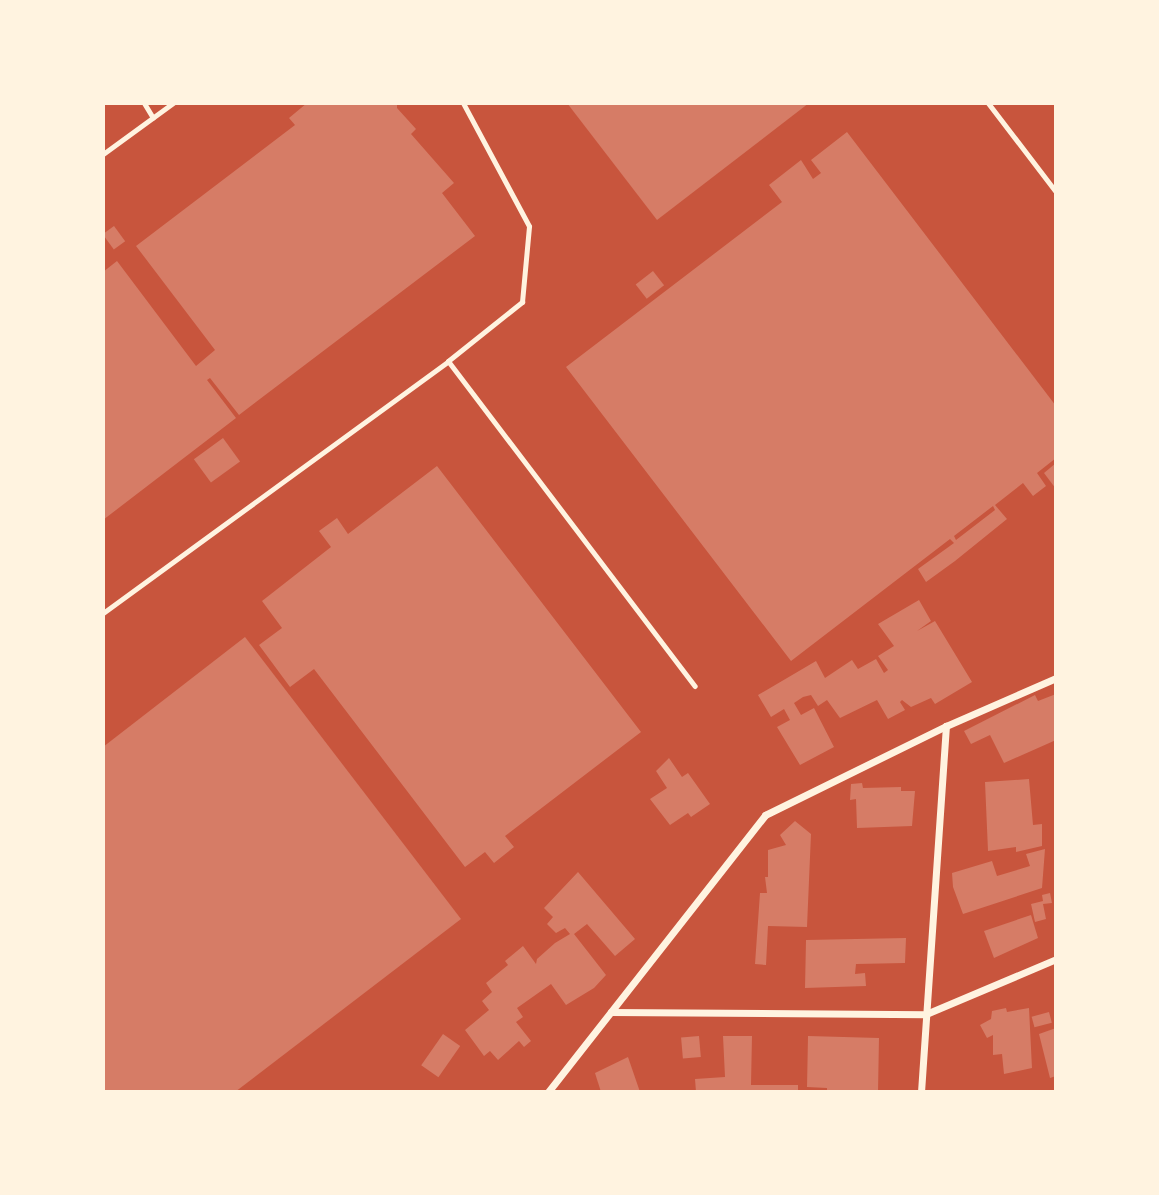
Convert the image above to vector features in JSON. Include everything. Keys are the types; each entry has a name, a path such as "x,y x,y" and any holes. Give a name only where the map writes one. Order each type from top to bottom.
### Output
{"street":[{"path":"548,1092 765,815 946,726 1056,678"},
{"path":"921,1092 946,726"},
{"path":"611,1012 926,1014 1056,959"}],"lane":[{"path":"144,103 153,118"},
{"path":"103,154 173,103"},
{"path":"103,613 448,361 522,302 530,226 463,103"},
{"path":"988,103 1056,192"},
{"path":"448,361 695,685"}],"building":[{"path":"307,103 397,103 397,108 416,129 411,134 454,183 442,193 475,236 239,415 210,378 207,380 236,418 103,520 103,272 117,261 196,366 215,350 136,246 295,125 289,118"},
{"path":"567,103 809,103 657,220"},
{"path":"847,132 1056,406 1056,458 1037,473 1046,486 1033,496 1023,483 995,505 1007,519 955,561 926,582 918,569 954,543 950,539 791,661 566,367 782,202 769,185 801,160 813,179 821,173 811,160","holes":["993,506 995,510 956,540 954,536"]},
{"path":"114,226 125,241 114,250 103,234"},
{"path":"653,271 664,285 647,299 636,285"},
{"path":"223,438 240,461 211,483 194,459"},
{"path":"1056,463 1056,489 1044,473"},
{"path":"437,466 641,732 505,836 514,847 494,863 485,852 465,867 314,669 290,687 259,645 282,628 262,601 331,547 319,531 337,518 348,534"},
{"path":"919,600 931,621 917,631 935,621 972,682 935,704 931,698 911,707 902,700 900,702 905,710 888,719 877,700 840,718 827,700 818,706 811,695 803,697 794,703 801,715 814,708 834,747 800,765 777,727 790,720 784,709 771,717 758,695 816,661 825,678 852,660 858,669 876,659 884,673 888,670 878,656 894,646 878,624"},
{"path":"245,637 461,919 235,1092 103,1092 103,747"},
{"path":"1056,694 1056,740 1004,763 990,735 971,744 964,731 1035,695 1038,701"},
{"path":"669,758 682,777 688,773 710,804 691,817 688,813 670,825 650,799 667,788 656,771"},
{"path":"1029,779 1033,825 1042,824 1042,846 1016,852 1016,847 988,851 985,782"},
{"path":"862,783 863,788 901,787 901,791 915,791 912,826 857,828 856,799 850,800 851,784"},
{"path":"795,821 811,834 807,927 768,926 766,965 755,964 760,893 767,893 765,877 768,877 768,850 786,845 780,835"},
{"path":"1045,849 1042,888 963,914 953,887 952,873 992,861 997,876 1030,866 1026,854"},
{"path":"578,872 635,939 615,956 587,924 574,934 606,975 594,988 566,1005 551,984 517,1008 523,1017 516,1022 531,1041 524,1047 519,1041 498,1060 490,1051 484,1056 465,1030 489,1010 482,1001 492,992 486,983 508,965 505,961 523,946 536,964 537,959 555,943 570,934 565,928 556,933 547,924 553,917 544,908"},
{"path":"1050,893 1052,903 1043,904 1046,919 1035,922 1031,904 1043,901 1042,895"},
{"path":"1031,915 1038,938 994,958 984,931"},
{"path":"906,938 905,963 856,964 855,974 865,973 866,986 805,988 806,940"},
{"path":"1006,1008 1007,1012 1029,1008 1032,1068 1004,1074 1002,1054 993,1055 993,1035 987,1038 980,1025 991,1019 992,1011"},
{"path":"1049,1012 1052,1023 1034,1027 1032,1017"},
{"path":"1056,1028 1056,1076 1050,1078 1039,1034"},
{"path":"443,1034 460,1046 438,1077 421,1065"},
{"path":"699,1036 701,1057 683,1058 681,1038"},
{"path":"723,1036 752,1036 751,1085 798,1085 798,1092 696,1092 695,1079 725,1077"},
{"path":"808,1036 879,1038 878,1092 827,1092 827,1088 807,1087"},
{"path":"628,1057 640,1092 601,1092 595,1073"}]}
